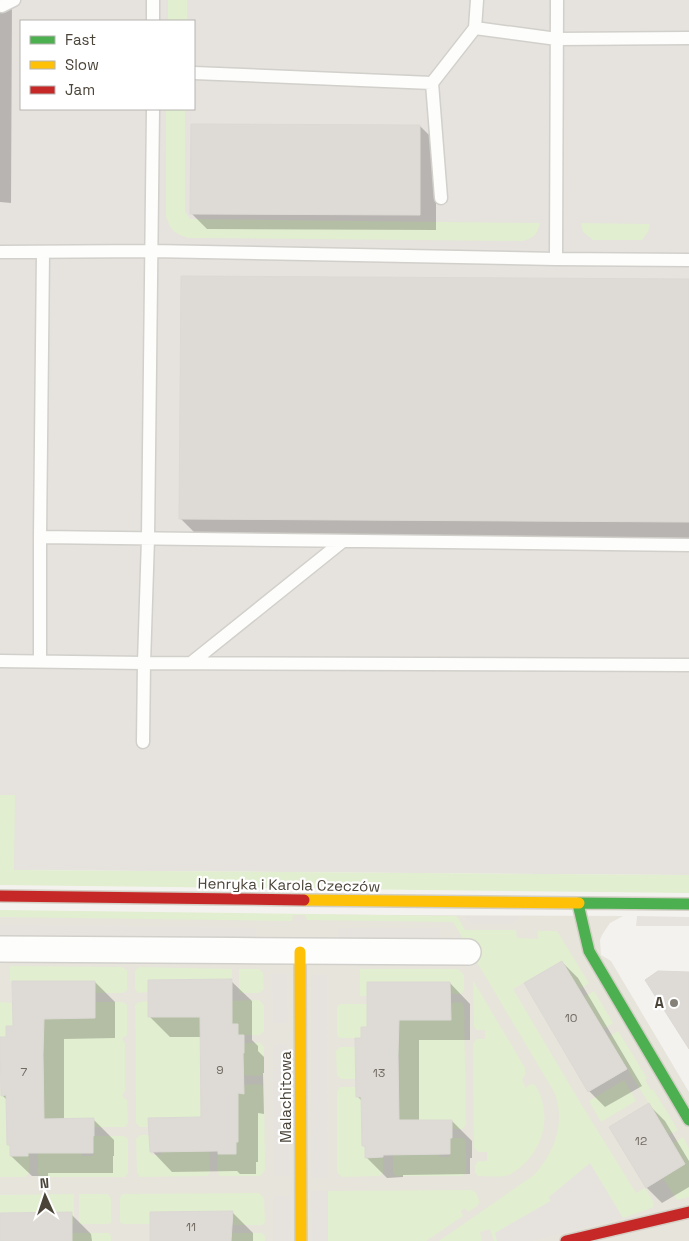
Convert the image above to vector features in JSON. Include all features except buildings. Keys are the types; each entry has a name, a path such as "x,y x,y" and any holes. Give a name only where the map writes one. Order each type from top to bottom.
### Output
{"street":[{"name":"Henryka i Karola Czeczów","path":"0,896 689,904"},
{"path":"578,904 589,952 689,1120"},
{"path":"0,949 468,952"},
{"name":"Malachitowa","path":"300,952 301,1241"},
{"path":"566,1241 689,1212"}],"lane":[{"path":"2,6 14,0"},
{"path":"153,20 154,0"},
{"path":"441,198 432,83 475,28 476,0"},
{"path":"556,259 557,0"},
{"path":"475,28 557,39 689,38"},
{"path":"195,73 432,83"},
{"path":"143,742 148,538 153,110"},
{"path":"0,252 152,251 689,260"},
{"path":"40,661 43,252"},
{"path":"40,537 689,545"},
{"path":"191,663 343,541"},
{"path":"0,661 689,665"}],"shaded area":[{"path":"0,0 689,0 689,875 14,870 14,795 0,795"},
{"path":"0,913 623,916 610,923 602,935 600,940 601,955 611,961 689,1092 689,1241 0,1241"},
{"path":"463,916 521,916 512,924 471,924"},
{"path":"637,916 689,917 689,926 636,926"},
{"path":"0,925 256,928 256,940 0,941"},
{"path":"338,928 440,928 440,940 338,940"},
{"path":"272,974 287,974 288,1024 273,1023"},
{"path":"311,975 327,975 328,1178 311,1178"},
{"path":"287,1044 290,1176 274,1176 273,1045"},
{"path":"590,1163 623,1218 531,1241 497,1241 495,1233 551,1201 549,1197"},
{"path":"311,1191 328,1191 328,1241 312,1241"},
{"path":"273,1196 291,1196 291,1241 273,1241"}],"green space":[{"path":"168,0 187,0 187,20 168,20"},
{"path":"166,110 185,110 185,211 190,219 540,223 535,235 523,241 188,238 173,230 166,217"},
{"path":"581,223 650,224 648,232 642,240 593,240 583,232"},
{"path":"0,795 15,795 14,870 689,875 689,893 0,885"},
{"path":"0,910 457,916 465,930 516,930 517,938 538,939 538,931 557,931 589,983 579,990 562,961 513,989 636,1193 645,1188 653,1201 654,1207 623,1218 549,1198 551,1201 495,1233 497,1241 494,1241 490,1229 480,1232 482,1241 439,1241 534,1175 553,1146 559,1124 559,1112 553,1090 453,922 307,920 305,915 293,915 292,921 0,917"},
{"path":"10,966 122,967 127,970 127,990 123,993 95,993 95,981 10,981"},
{"path":"139,967 232,969 232,979 149,980 148,992 138,993 135,989 135,971"},
{"path":"239,969 259,969 263,973 264,989 259,993 239,993"},
{"path":"360,969 458,969 464,975 464,990 461,994 450,994 450,982 368,982 367,996 360,996"},
{"path":"473,982 525,1068 525,1075 522,1080 526,1088 530,1084 535,1085 543,1106 544,1128 536,1149 522,1166 506,1176 478,1176 475,1173 475,1165 478,1161 487,1161 487,1152 478,1152 474,1148 473,1043 477,1039 485,1039 485,1030 477,1030 474,1027"},
{"path":"594,991 613,1023 603,1029 584,997"},
{"path":"259,1000 264,1005 264,1031 260,1035 238,1035 230,1024 230,1001"},
{"path":"148,1001 149,1017 200,1017 201,1117 148,1118 148,1127 140,1127 136,1123 135,1005 139,1002"},
{"path":"0,1002 14,1003 14,1026 6,1026 6,1037 0,1037"},
{"path":"95,1002 123,1002 127,1005 127,1035 122,1039 125,1043 125,1091 122,1096 127,1100 128,1123 125,1127 94,1127 94,1118 44,1119 42,1067 44,1067 44,1054 42,1054 44,1018 95,1018"},
{"path":"461,1002 464,1006 466,1125 462,1129 452,1129 452,1120 399,1120 397,1068 399,1068 399,1056 397,1055 399,1020 450,1003"},
{"path":"340,1004 369,1004 369,1027 361,1027 361,1038 340,1038 337,1036 337,1007"},
{"path":"618,1031 647,1078 645,1080 651,1090 653,1089 678,1130 668,1135 608,1037"},
{"path":"244,1043 260,1043 264,1047 264,1072 261,1076 238,1075 238,1053 244,1053"},
{"path":"340,1047 355,1047 355,1056 361,1056 362,1079 341,1079 337,1075 336,1051"},
{"path":"624,1080 636,1101 601,1122 589,1101"},
{"path":"260,1084 264,1087 265,1170 260,1176 220,1176 218,1172 217,1146 218,1154 236,1154 238,1120 235,1120 235,1107 238,1106 238,1093 244,1093 244,1085"},
{"path":"0,1086 1,1095 6,1095 7,1144 10,1145 10,1156 28,1156 29,1148 29,1173 25,1177 0,1177"},
{"path":"340,1087 356,1087 356,1097 361,1097 362,1145 365,1146 365,1158 383,1157 383,1173 380,1176 342,1177 337,1172 337,1091"},
{"path":"140,1135 150,1135 151,1155 161,1155 161,1152 194,1151 209,1146 210,1173 207,1176 140,1177 137,1173 136,1139"},
{"path":"93,1136 124,1136 128,1139 128,1173 125,1177 41,1177 38,1174 38,1148 52,1153 82,1153 82,1156 93,1156"},
{"path":"683,1137 689,1148 689,1197 677,1200 663,1178 685,1164 673,1143"},
{"path":"450,1138 462,1138 466,1141 466,1173 462,1176 396,1176 393,1173 393,1149 439,1154 439,1157 450,1157"},
{"path":"470,1190 478,1197 479,1203 477,1206 468,1212 465,1208 461,1211 463,1216 426,1241 328,1241 328,1191"},
{"path":"259,1193 264,1198 265,1222 262,1225 233,1225 233,1211 150,1212 150,1224 123,1224 120,1222 120,1198 122,1194"},
{"path":"74,1194 74,1224 72,1224 71,1212 0,1213 0,1195"},
{"path":"79,1194 108,1194 111,1198 111,1222 109,1224 79,1224"},
{"path":"72,1233 109,1233 111,1241 72,1241"},
{"path":"231,1233 262,1233 265,1236 265,1241 231,1241"}],"traffic: fast":[{"path":"579,903 689,904"},
{"path":"578,904 589,951 689,1120"}],"traffic: slow":[{"path":"304,900 579,903"},
{"path":"300,952 301,1241"}],"traffic: jam":[{"path":"0,896 304,900"},
{"path":"566,1241 689,1212"}],"place":[{"name":"A","path":"674,1003"}]}
